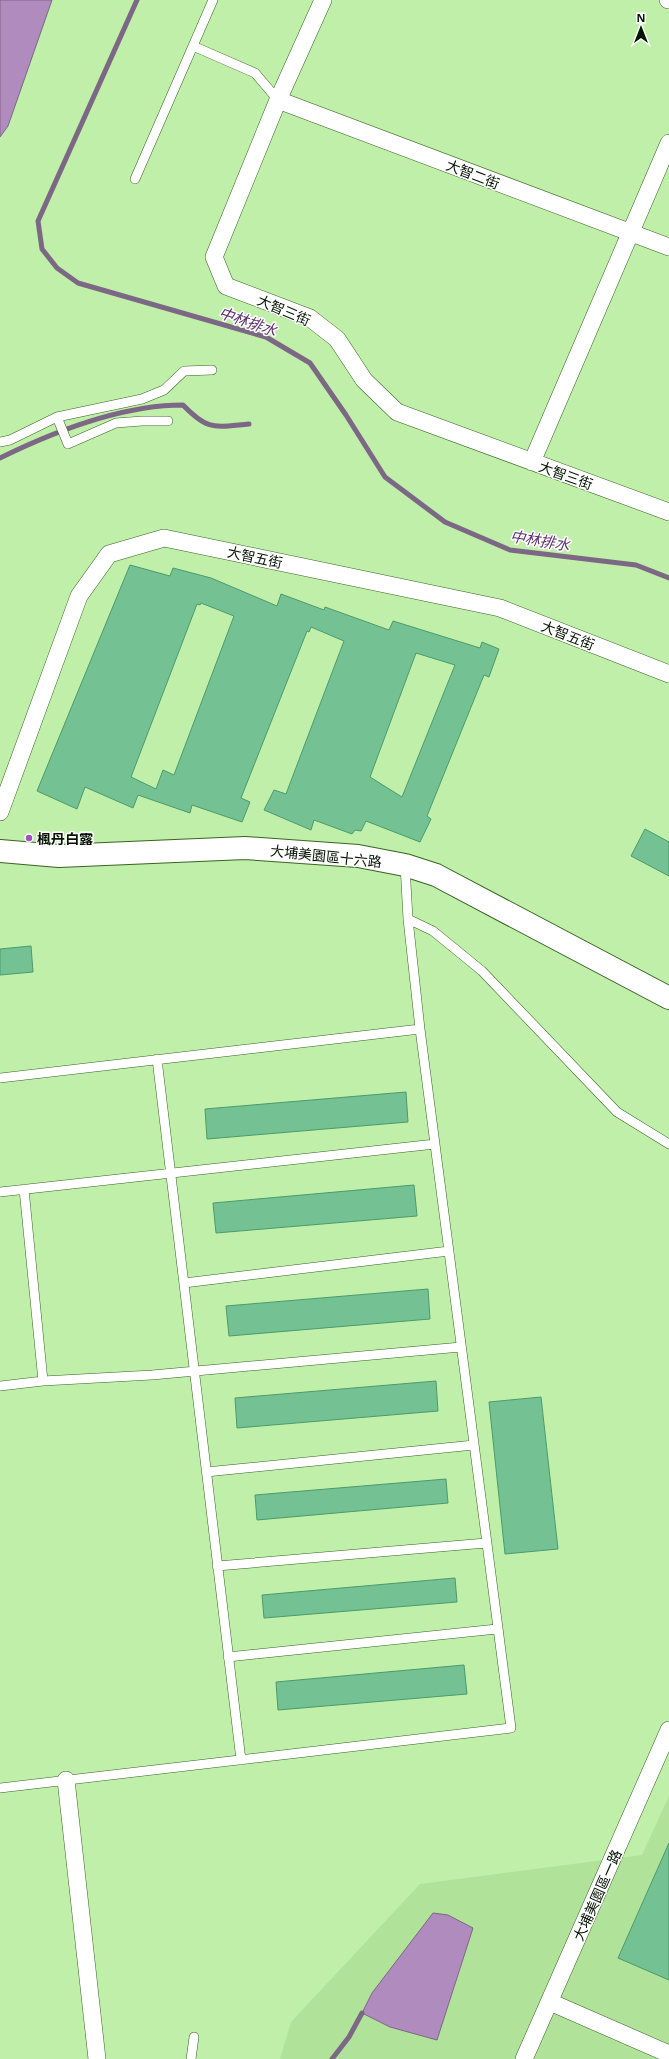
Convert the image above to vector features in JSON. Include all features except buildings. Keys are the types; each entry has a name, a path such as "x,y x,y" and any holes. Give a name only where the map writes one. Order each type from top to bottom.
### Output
{"street":[{"name":"大智三街","path":"323,0 278,100 214,257 226,286 310,318 337,339 364,380 398,412 669,512"},
{"name":"大智二街","path":"278,100 669,247"},
{"path":"532,462 669,143"},
{"name":"大智五街","path":"0,812 79,596 109,554 164,538 500,608 669,674"},
{"name":"大埔美園區十六路","path":"0,851 59,856 95,856 126,852 245,848 358,856 405,865 436,875 669,998"},
{"name":"大埔美園區一路","path":"524,2059 669,1730"},
{"path":"66,1780 97,2059"},
{"path":"550,2002 669,2054"}],"lane":[{"path":"134,179 213,0"},
{"path":"193,46 255,73 278,100"},
{"path":"0,442 10,440 57,417 142,399 164,390 184,371 212,370"},
{"path":"57,417 68,444 116,423 168,421"},
{"path":"0,1788 511,1728 420,1028 408,919 405,865"},
{"path":"408,919 433,931 482,970 617,1112 669,1144"},
{"path":"0,1078 420,1028"},
{"path":"158,1059 217,1566 242,1760"},
{"path":"0,1192 435,1144"},
{"path":"24,1189 43,1382"},
{"path":"184,1283 449,1251"},
{"path":"0,1386 152,1375 461,1347"},
{"path":"206,1472 474,1445"},
{"path":"217,1566 486,1543"},
{"path":"228,1657 497,1629"},
{"path":"191,2059 194,2037"}],"shaded area":[{"path":"0,0 52,0 8,126 0,137"},
{"path":"669,1796 669,2059 280,2059 291,2022 420,1884 642,1855"},
{"path":"433,1913 448,1915 473,1928 437,2040 390,2027 362,2013 372,1993"}],"waterway":[{"name":"中林排水","path":"137,0 38,221 42,249 57,268 78,283 266,337 310,363 346,415 385,477 445,522 510,550 636,565 669,578"},
{"path":"0,458 66,429 89,421 136,409 183,405 199,419 212,425 227,426 249,424"},
{"path":"332,2059 349,2037 362,2013"}],"place":[{"name":"楓丹白露","path":"29,838"}]}
